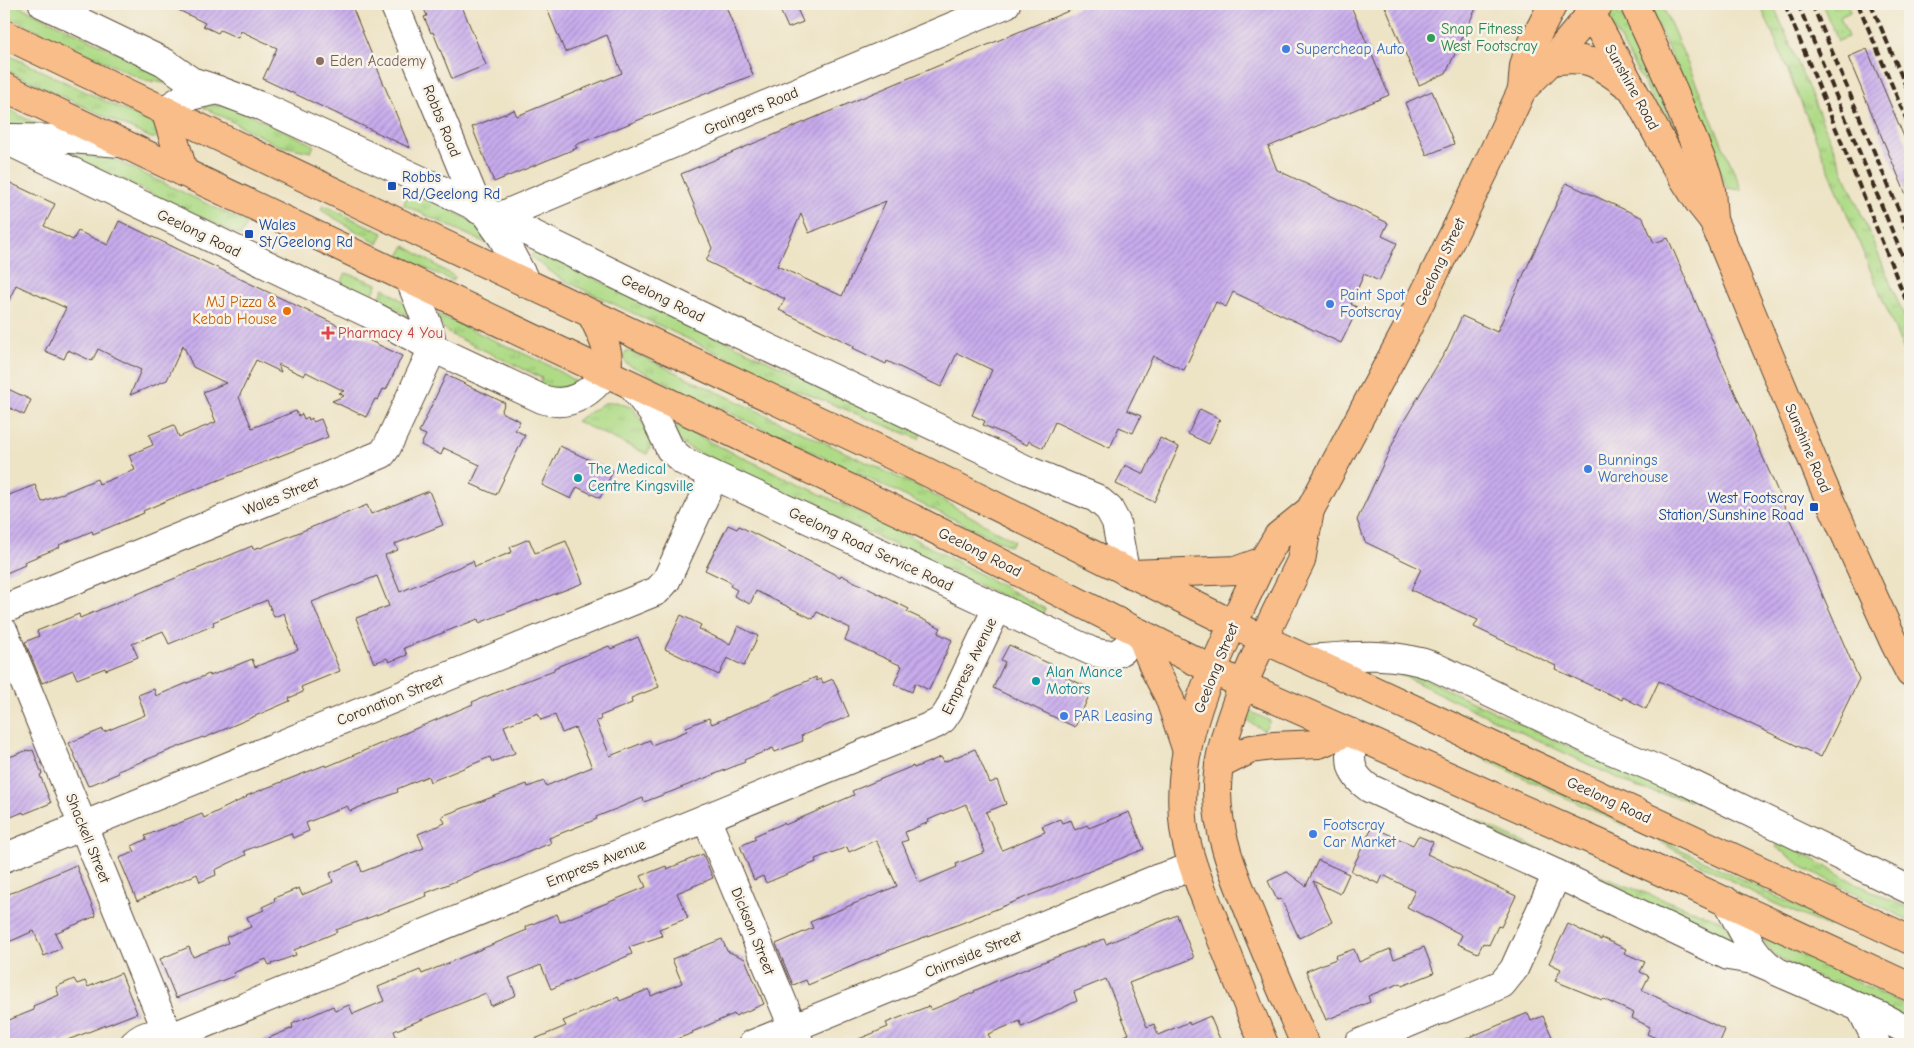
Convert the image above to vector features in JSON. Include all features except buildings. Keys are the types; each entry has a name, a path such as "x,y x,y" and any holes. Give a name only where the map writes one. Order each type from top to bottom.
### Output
{"main road":[{"name":"Geelong Street","path":"1305,1044 1255,926 1227,852 1218,809 1219,765 1232,715 1243,685 1301,561 1310,510 1407,329 1485,170 1522,90 1526,59 1538,31 1553,4"},
{"name":"Sunshine Road","path":"1634,4 1668,78 1707,174 1711,190 1713,220"},
{"name":"Geelong Street","path":"1522,90 1551,61 1592,6"},
{"name":"Sunshine Road","path":"1592,6 1680,174 1713,220 1823,485 1910,673"},
{"name":"Geelong Road","path":"4,34 592,315 923,470 1263,639 1910,940"},
{"path":"1551,61 1572,58 1586,59 1603,68 1635,91"},
{"name":"Geelong Road","path":"4,87 912,518 1243,685 1726,901 1910,987"},
{"path":"165,110 184,173"},
{"path":"592,315 606,350 608,366 606,373"},
{"name":"Geelong Street","path":"1264,1044 1194,867 1184,826 1183,782 1187,751 1201,698 1263,561 1278,536 1310,510"},
{"path":"1128,572 1238,570 1263,561"},
{"path":"1138,632 1169,697 1187,751"},
{"path":"1219,765 1251,749 1319,744 1350,732"}],"street":[{"name":"Geelong Road","path":"43,4 164,62 191,81 263,108 427,183 1027,470 1096,498 1109,509 1116,522 1128,572"},
{"name":"Robbs Road","path":"377,4 436,148 437,163 427,183"},
{"name":"Robbs Road","path":"394,4 487,213"},
{"name":"Graingers Road","path":"487,213 1006,4"},
{"path":"165,110 185,98 218,90"},
{"name":"Geelong Road","path":"4,138 78,140 122,144"},
{"name":"Geelong Road","path":"4,138 368,313 433,348 551,402 586,394 594,388 606,373"},
{"name":"Geelong Road","path":"487,213 527,284"},
{"path":"410,280 429,328 433,348"},
{"name":"Wales Street","path":"4,609 377,456 387,447 433,348"},
{"name":"Geelong Road Service Road","path":"632,386 650,408 667,445 674,454 714,476 1091,651 1116,654 1124,650 1138,632"},
{"name":"Coronation Street","path":"4,858 656,590 666,581 714,476"},
{"name":"Empress Avenue","path":"134,1044 153,1033 170,1041 940,722 949,710 997,608"},
{"name":"Shackell Street","path":"4,632 170,1041"},
{"name":"Geelong Road","path":"1308,659 1394,656 1413,659 1433,666 1604,746 1685,781 1910,890"},
{"path":"1350,732 1351,767 1358,780 1369,788 1557,874 1728,956 1753,960 1882,1017 1910,1032"},
{"name":"Dickson Street","path":"706,818 797,1036"},
{"name":"Chirnside Street","path":"753,1044 797,1036 1159,878 1194,867"},
{"path":"1358,1044 1502,984 1514,969 1557,874"},
{"path":"1726,901 1757,956 1767,966"},
{"path":"1861,1009 1876,1044"}],"green space":[{"path":"4,4 15,4 171,78 172,84 144,80 4,15"},
{"path":"1649,4 1662,4 1742,190 1727,188"},
{"path":"1760,4 1773,4 1910,330 1910,349 1904,351"},
{"path":"1822,4 1847,4 1850,12 1840,17 1848,37 1838,41"},
{"path":"1898,4 1910,4 1910,31"},
{"path":"1611,8 1631,28 1697,180 1606,14"},
{"path":"4,53 147,121 157,127 159,134 155,138 151,138 4,69"},
{"path":"205,105 232,106 314,145 311,152 278,145 203,107"},
{"path":"4,107 40,126 4,123"},
{"path":"63,152 97,153 111,158 247,223 241,236"},
{"path":"408,189 416,191 425,198 478,224 492,246 404,205"},
{"path":"323,205 383,233 378,244 321,210"},
{"path":"405,246 455,277 453,281 399,256"},
{"path":"534,250 921,433 919,439 785,385 561,279 531,257"},
{"path":"346,273 377,284 371,298 341,283"},
{"path":"384,288 405,303 413,318 378,301"},
{"path":"437,314 548,365 575,381 574,385 556,388 539,385 542,378 450,334 439,323"},
{"path":"629,351 923,489 1014,541 1010,546 627,364 623,358 625,352"},
{"path":"616,402 633,408 654,440 647,454 576,421 604,403"},
{"path":"670,423 907,535 1045,609 1042,615 687,447 679,442"},
{"path":"1404,669 1595,759 1692,797 1690,801 1638,788 1401,675 1399,671"},
{"path":"1247,710 1270,721 1264,730 1244,719"},
{"path":"1403,715 1579,799 1830,923 1828,927 1767,900 1660,842 1401,720"},
{"path":"1372,775 1597,875 1724,922 1741,949"},
{"path":"1780,840 1853,882 1910,909 1910,921 1805,868 1776,847"},
{"path":"1759,935 1910,1007 1910,1023 1776,957"}],"railway":[{"path":"1785,4 1910,310"},
{"path":"1798,4 1910,274"},
{"path":"1812,4 1910,237"},
{"path":"1858,4 1910,128"},
{"path":"1871,4 1910,96"}],"place":[{"name":"Snap Fitness West Footscray","path":"1431,38"},
{"name":"Supercheap Auto","path":"1286,49"},
{"name":"Eden Academy","path":"320,61"},
{"name":"Robbs Rd/Geelong Rd","path":"392,186"},
{"name":"Wales St/Geelong Rd","path":"249,234"},
{"name":"Paint Spot Footscray","path":"1330,304"},
{"name":"MJ Pizza & Kebab House","path":"287,311"},
{"name":"Pharmacy 4 You","path":"328,333"},
{"name":"Bunnings Warehouse","path":"1588,469"},
{"name":"The Medical Centre Kingsville","path":"578,478"},
{"name":"West Footscray Station/Sunshine Road","path":"1814,507"},
{"name":"Alan Mance Motors","path":"1036,681"},
{"name":"PAR Leasing","path":"1064,716"},
{"name":"Footscray Car Market","path":"1313,834"}]}
